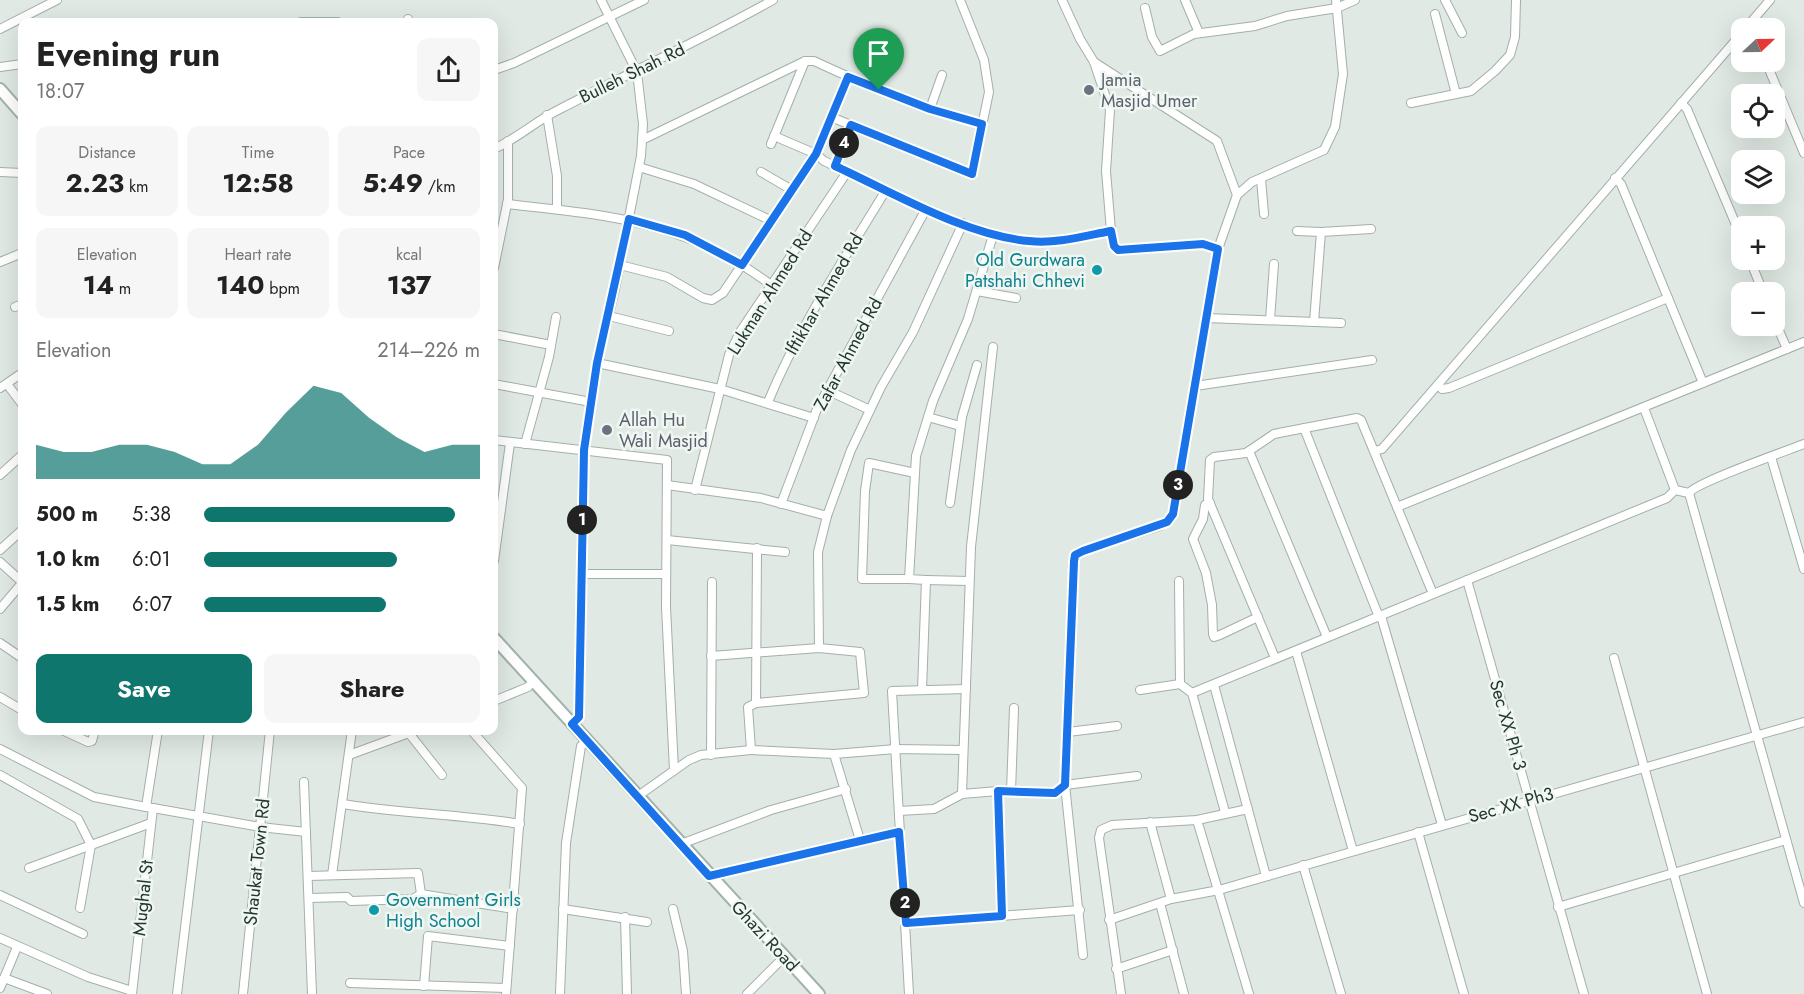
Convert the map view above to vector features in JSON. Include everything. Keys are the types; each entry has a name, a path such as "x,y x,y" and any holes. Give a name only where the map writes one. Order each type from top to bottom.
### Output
{"main road":[{"path":"0,89 18,106"},
{"name":"Ghazi Road","path":"498,642 709,876 785,956 816,993"}],"street":[{"path":"22,18 57,0"},
{"path":"572,724 579,717 584,450 597,363 620,265 639,167 643,124 637,72 601,0"},
{"path":"498,69 610,18 644,0"},
{"name":"Bulleh Shah Rd","path":"498,147 547,116 637,72 773,0"},
{"path":"831,117 972,174 989,92 986,67 960,0"},
{"path":"1062,0 1080,39 1094,62 1110,110 1106,171 1114,246 1118,250 1203,244 1218,249"},
{"path":"1185,0 1198,33"},
{"path":"1146,8 1152,38 1160,51 1198,33 1255,26 1355,0"},
{"path":"1445,0 1462,33"},
{"path":"1411,103 1471,91 1510,55 1515,37 1516,0"},
{"path":"1756,18 1770,0"},
{"path":"1083,955 1065,785 1072,571 1075,555 1167,522 1173,514 1218,249 1237,195 1261,178 1324,150 1335,127 1342,74 1336,4"},
{"path":"1435,14 1456,94"},
{"path":"0,29 18,20"},
{"path":"1375,452 1382,449 1731,46"},
{"path":"642,140 805,61 814,61 930,109 982,124"},
{"path":"805,61 772,140 816,154 835,166 926,209 993,235 1047,242 1111,231"},
{"path":"1094,62 1217,141 1237,195"},
{"path":"0,67 18,65"},
{"path":"1770,72 1804,153"},
{"path":"930,109 942,75"},
{"path":"620,265 667,278 703,298 712,300 723,293 816,154 848,77"},
{"path":"1681,103 1687,109 1732,216"},
{"path":"547,116 554,150 556,209"},
{"path":"835,166 851,125"},
{"path":"498,242 510,182 508,141"},
{"path":"639,167 694,184 772,221"},
{"name":"Lukman Ahmed Rd","path":"695,490 720,389 737,340 847,171"},
{"path":"0,172 18,173"},
{"path":"761,172 792,190"},
{"path":"1261,178 1264,214"},
{"path":"1615,178 1621,184 1703,383"},
{"name":"Iftikhar Ahmed Rd","path":"768,402 782,368 806,323 886,190"},
{"path":"507,204 629,219 685,235 742,265 771,285"},
{"name":"Zafar Ahmed Rd","path":"781,504 827,390 926,209"},
{"path":"819,648 818,552 827,516 851,450 870,410 914,332 963,223"},
{"path":"1297,231 1371,229"},
{"path":"1314,322 1321,232"},
{"path":"909,579 916,456 928,417 976,291 993,235"},
{"path":"0,262 18,255"},
{"path":"1270,320 1274,264"},
{"path":"976,291 1016,298"},
{"path":"1438,385 1442,389 1449,388 1668,298"},
{"path":"609,316 669,331"},
{"path":"525,444 556,317"},
{"path":"1206,318 1341,323"},
{"path":"498,334 551,345"},
{"path":"1781,336 1787,349"},
{"path":"1396,507 1804,342"},
{"path":"962,794 971,547 993,347"},
{"path":"1195,386 1372,360"},
{"path":"597,363 720,389 814,418"},
{"path":"950,503 960,426 977,365"},
{"path":"18,376 4,386 18,400"},
{"path":"498,385 591,402"},
{"path":"827,390 870,410"},
{"path":"1644,408 1675,490"},
{"path":"928,417 960,426"},
{"path":"1275,658 1207,493 1210,460 1250,451 1274,434 1357,418 1363,424 1433,594"},
{"path":"1304,428 1380,616 1442,825"},
{"path":"498,441 667,460 666,574 674,770"},
{"path":"498,509 510,443"},
{"path":"1689,493 1691,489 1708,481 1804,444"},
{"path":"1250,451 1328,637"},
{"path":"1771,457 1804,569"},
{"path":"0,475 18,459"},
{"path":"915,473 869,463 865,491 862,579 969,580"},
{"path":"667,485 781,504 827,516"},
{"path":"1675,490 1689,493"},
{"path":"1192,693 1667,498 1675,490"},
{"path":"1689,493 1804,903"},
{"path":"1210,503 1205,505 1203,519 1193,539 1206,573 1212,605 1214,637 1258,617"},
{"path":"0,550 18,534"},
{"path":"667,540 785,552"},
{"path":"756,703 757,548"},
{"path":"0,562 18,578"},
{"path":"582,574 666,574"},
{"path":"922,690 926,580"},
{"name":"Sec XX Ph 3","path":"1467,580 1584,994"},
{"path":"1179,581 1180,684"},
{"path":"711,582 711,755"},
{"path":"0,609 18,587"},
{"path":"0,643 18,655"},
{"path":"711,656 819,648 860,652 864,693 756,703 748,707 751,750"},
{"path":"1296,651 1353,850"},
{"path":"1614,658 1707,994"},
{"path":"498,699 528,687 533,681"},
{"path":"1140,690 1180,684 1192,693 1225,812"},
{"path":"1214,685 1266,876"},
{"path":"909,994 892,691 966,689"},
{"path":"0,697 18,708"},
{"path":"1011,791 1014,708"},
{"name":"Sec XX Ph3","path":"1109,920 1171,899 1219,890 1644,766 1804,722"},
{"path":"1068,732 1117,726"},
{"path":"73,735 88,742 92,741 94,735"},
{"name":"Mughal St","path":"132,992 151,823 149,807 157,735"},
{"path":"177,994 208,735"},
{"name":"Shaukat Town Rd","path":"243,994 269,735"},
{"path":"333,875 351,735"},
{"path":"349,755 401,735"},
{"path":"414,735 442,775"},
{"path":"350,983 506,991 522,788 475,735"},
{"path":"560,994 566,843 581,746 587,740"},
{"path":"0,749 94,797 260,827 306,832"},
{"path":"639,796 689,760 711,755 751,750 834,754 896,749 963,750"},
{"path":"834,754 860,840"},
{"path":"0,776 78,819 91,845 80,908"},
{"path":"899,811 934,809 962,794 998,791 1055,793 1065,785 1137,776"},
{"path":"304,782 312,994"},
{"path":"681,844 771,810 846,789"},
{"path":"998,791 1002,916"},
{"path":"344,804 377,810 441,813 520,824"},
{"path":"1121,994 1099,838 1101,830 1112,825 1197,820 1225,812 1248,809"},
{"path":"1197,820 1249,994"},
{"path":"1150,822 1171,899"},
{"path":"29,868 151,823"},
{"path":"709,876 899,832"},
{"path":"1418,832 1464,994"},
{"path":"1558,908 1786,840"},
{"path":"1303,865 1341,994"},
{"path":"308,876 418,873 421,894"},
{"path":"309,898 347,897 351,902 412,899 421,894 513,909"},
{"path":"0,895 83,934"},
{"path":"1160,903 1184,994"},
{"path":"563,909 647,922"},
{"path":"674,909 683,951 686,994"},
{"path":"906,923 1080,910"},
{"path":"624,917 627,994"},
{"path":"420,988 428,936 510,946"},
{"path":"0,938 88,977 132,992"},
{"path":"0,988 17,947"},
{"path":"1116,969 1173,950"},
{"path":"747,994 785,956"},
{"path":"4,978 47,994"}],"place":[{"name":"Jamia Masjid Umer","path":"1089,90"},
{"name":"Old Gurdwara Patshahi Chhevi","path":"1097,270"},
{"name":"Allah Hu Wali Masjid","path":"607,430"},
{"name":"Government Girls High School","path":"374,910"}],"route":[{"path":"848,77 879,90 930,109 982,124 972,174 851,125 835,166 926,209 993,235 1047,242 1111,231 1114,246 1118,250 1203,244 1218,249 1173,514 1167,522 1160,526 1075,555 1072,571 1071,672 1065,785 1055,793 998,791 1002,916 906,923 899,832 721,871 709,876 572,724 579,717 584,450 597,363 629,219 685,235 742,265 816,154 848,77"}]}
